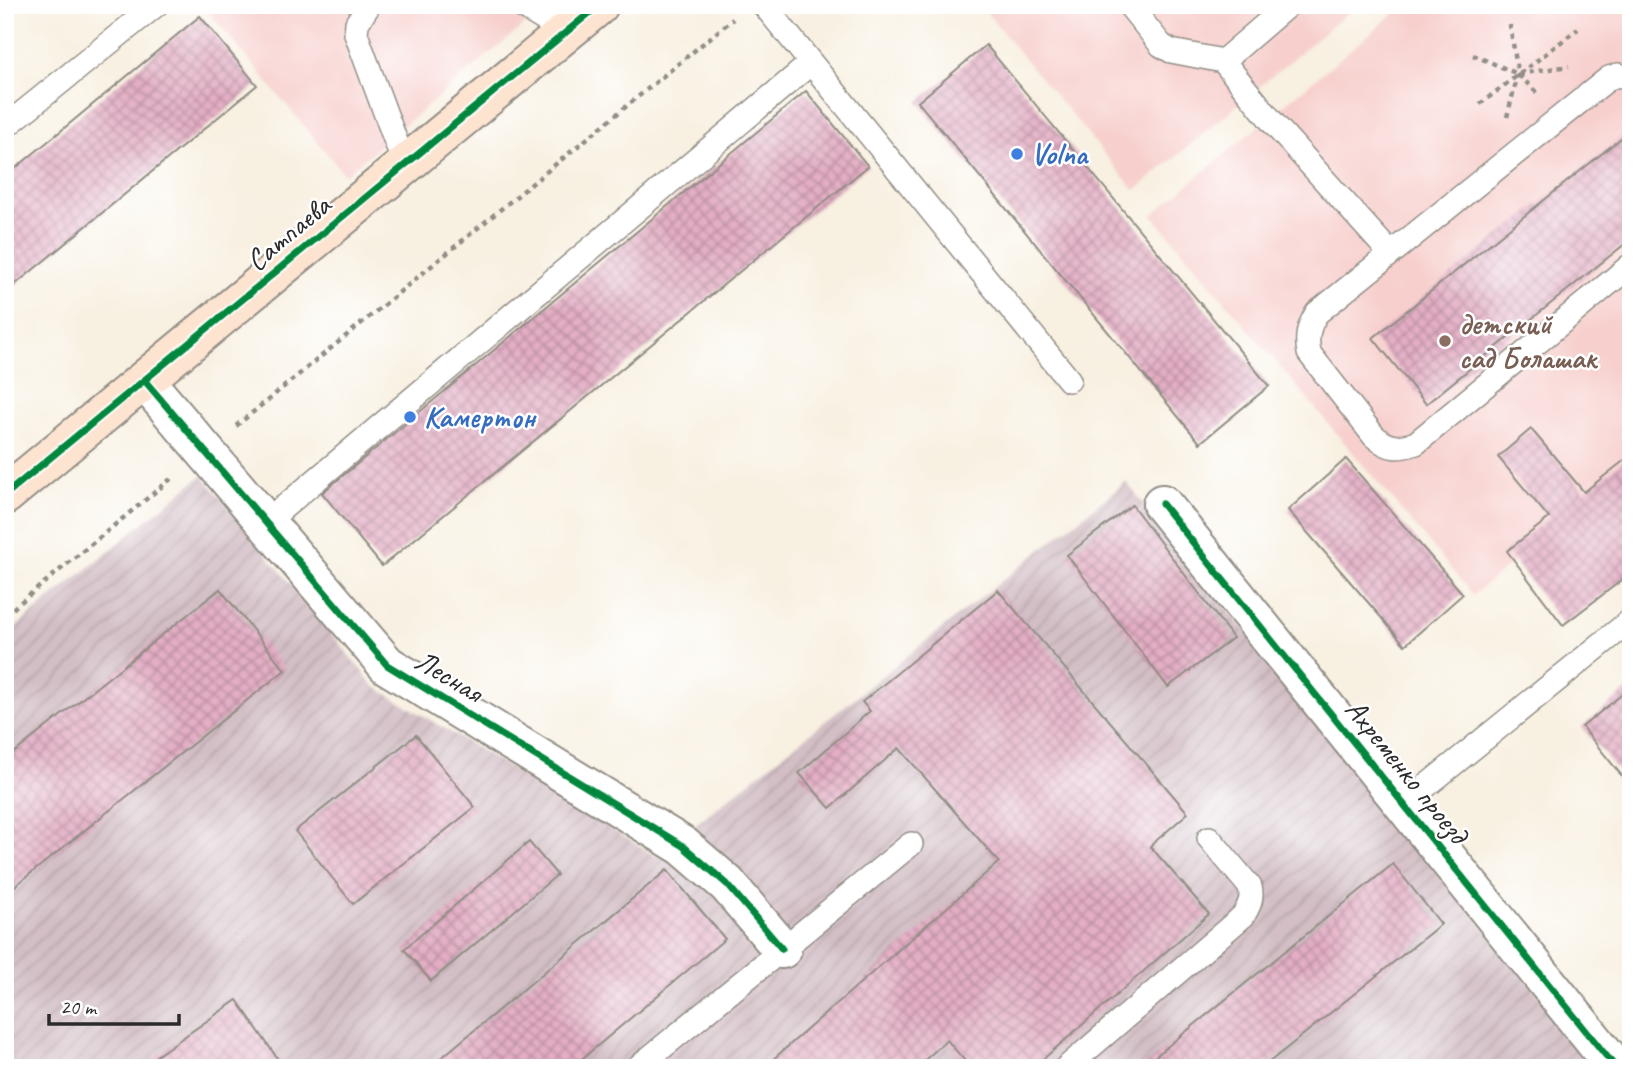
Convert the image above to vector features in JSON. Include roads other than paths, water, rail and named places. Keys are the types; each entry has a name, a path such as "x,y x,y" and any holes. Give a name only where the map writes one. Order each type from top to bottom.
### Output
{"street":[{"name":"Сатпаева","path":"5,495 599,5"},
{"name":"Лесная","path":"145,380 387,665 683,846 727,884 782,949"},
{"name":"Ахременко проезд","path":"1162,503 1616,1068"}],"lane":[{"path":"5,127 156,5"},
{"path":"369,5 357,23 356,34 405,166"},
{"path":"520,5 566,33"},
{"path":"764,5 1069,380"},
{"path":"1129,5 1161,45 1171,51 1223,61 1274,124 1390,253"},
{"path":"1223,61 1288,5"},
{"path":"265,523 811,63"},
{"path":"1631,78 1618,75 1609,78 1317,313 1309,326 1306,340 1309,354 1374,436 1394,449 1416,443 1631,265"},
{"path":"1404,804 1631,620"},
{"path":"1066,1068 1243,916 1249,907 1252,896 1250,887 1209,838"},
{"path":"637,1068 911,844"}],"place":[{"name":"Volna","path":"1017,154"},
{"name":"детский сад Болашак","path":"1445,341"},
{"name":"Камертон","path":"410,417"}]}
